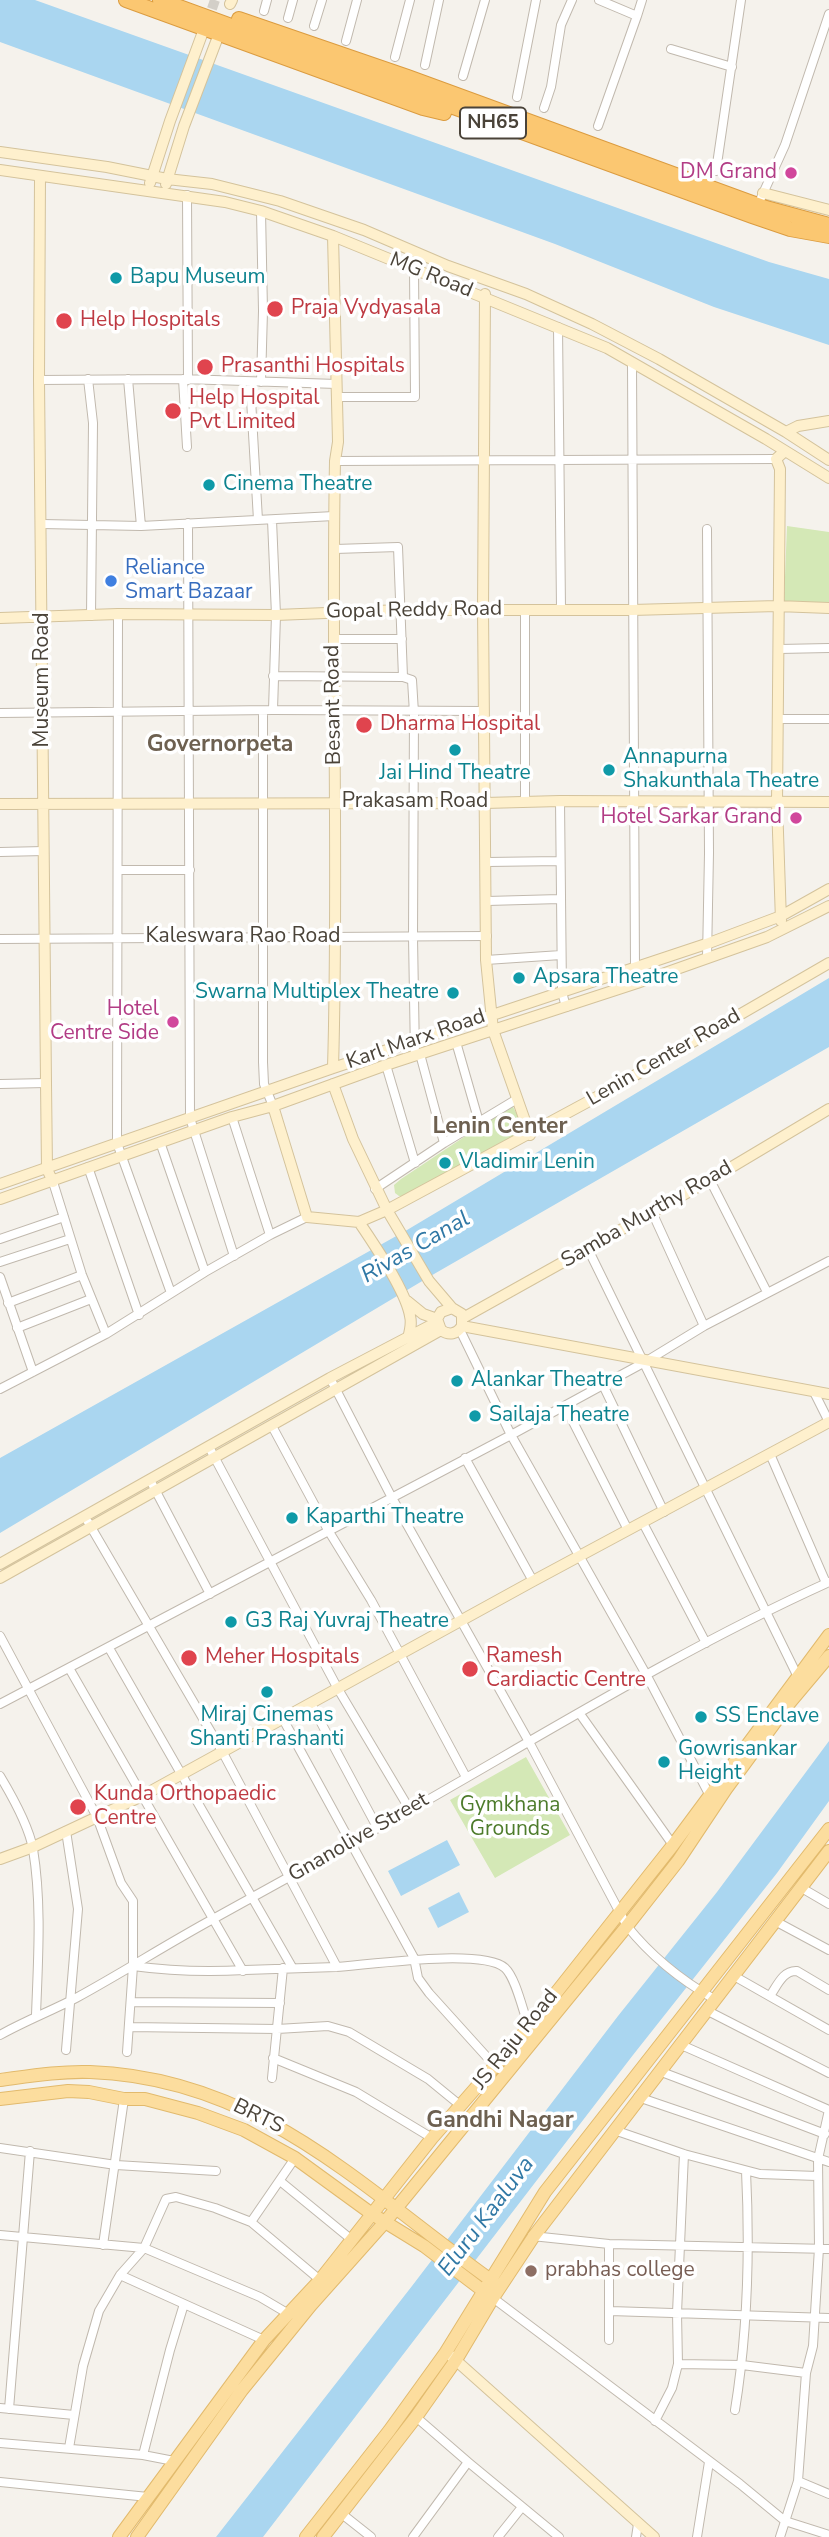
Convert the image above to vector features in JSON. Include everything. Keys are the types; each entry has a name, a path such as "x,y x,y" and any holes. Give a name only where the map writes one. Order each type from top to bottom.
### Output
{"highway":[{"path":"126,0 202,35 423,108 477,118"},
{"name":"NH65","path":"160,0 477,118 797,218 829,225"},
{"name":"NH65","path":"188,0 758,205 790,229 829,236"}],"main road":[{"name":"JS Raju Road","path":"119,2537 264,2340 320,2280 432,2138 529,2027 673,1845 797,1675 829,1636"},
{"name":"JS Raju Road","path":"137,2537 242,2390 396,2209 627,1926 678,1861 726,1789 787,1706 829,1656"},
{"path":"323,2537 416,2417 492,2289 519,2233 545,2192 698,1990 829,1829"},
{"path":"492,2289 800,1887 827,1857"},
{"name":"BRTS","path":"0,2080 55,2073 90,2072 149,2078 228,2102 277,2125 324,2155 396,2209 428,2241 492,2289"},
{"name":"BRTS","path":"0,2099 89,2091 124,2099 145,2099 220,2121 295,2158 372,2214 428,2241"},
{"path":"306,2537 451,2356"}],"street":[{"path":"264,11 267,0"},
{"path":"288,18 293,0"},
{"path":"314,26 321,0"},
{"path":"346,41 357,0"},
{"path":"396,57 410,0"},
{"path":"425,65 439,0"},
{"path":"463,76 485,0"},
{"path":"517,97 536,0"},
{"path":"544,108 551,88 561,25 572,0"},
{"path":"599,0 637,16"},
{"path":"598,126 642,0"},
{"path":"716,171 741,0"},
{"path":"829,14 785,145 758,205 829,210"},
{"path":"149,192 151,176 202,35"},
{"path":"164,193 184,126 217,40"},
{"path":"671,49 732,67"},
{"name":"MG Road","path":"0,152 212,184 280,201 364,230 526,294 592,324 659,359 786,432 829,460"},
{"name":"MG Road","path":"0,170 187,195 261,211 333,236 607,348 780,455 829,478"},
{"name":"Museum Road","path":"40,176 39,380 47,1169 53,1182"},
{"path":"187,195 187,447"},
{"path":"261,211 261,382"},
{"name":"Besant Road","path":"333,236 338,443 335,460 333,639 337,937 333,1068"},
{"path":"337,397 415,397 414,268"},
{"path":"486,280 483,609 486,960 493,1030 530,1135"},
{"path":"558,327 561,609"},
{"path":"632,363 633,802 637,983"},
{"path":"88,379 93,423 90,616"},
{"path":"128,379 141,526"},
{"path":"39,380 186,379 337,384"},
{"path":"250,382 258,520"},
{"path":"786,432 798,426 829,421"},
{"path":"335,460 632,459 780,455 777,803 782,930"},
{"path":"42,524 141,526 334,516"},
{"path":"272,520 276,615 273,710"},
{"path":"188,523 190,1118 234,1256"},
{"path":"707,529 707,958"},
{"path":"335,549 398,547 402,677"},
{"name":"Gopal Reddy Road","path":"0,618 118,614 276,615 334,611 483,609 632,610 777,606 829,608"},
{"path":"525,609 525,801"},
{"path":"118,614 117,1143 171,1293"},
{"path":"333,639 402,639"},
{"path":"779,649 829,649"},
{"path":"273,676 402,677 412,680 414,1042 444,1143"},
{"path":"0,713 273,710 484,712"},
{"path":"263,711 264,1084 274,1106 307,1217"},
{"path":"779,719 829,719"},
{"path":"560,801 562,992 566,1007"},
{"name":"Prakasam Road","path":"0,804 829,802"},
{"path":"0,852 44,851"},
{"path":"487,862 560,862"},
{"path":"118,870 190,870"},
{"name":"Karl Marx Road","path":"0,1184 333,1068 709,943 781,916 829,889"},
{"path":"487,901 560,899"},
{"name":"Karl Marx Road","path":"0,1199 232,1117 274,1106 386,1065 637,983 782,930 829,906"},
{"name":"Kaleswara Rao Road","path":"0,939 487,936"},
{"path":"486,960 561,955"},
{"name":"Lenin Center Road","path":"359,1222 530,1135 829,963"},
{"path":"456,1042 479,1122"},
{"path":"386,1065 415,1163"},
{"path":"0,1084 46,1083"},
{"path":"333,1084 353,1139 387,1210 429,1281 452,1308 459,1311 462,1325 511,1435 647,1676 710,1796"},
{"path":"376,1189 444,1143 517,1099"},
{"name":"Samba Murthy Road","path":"462,1325 829,1109"},
{"path":"232,1117 270,1235"},
{"path":"160,1142 205,1272"},
{"path":"88,1167 139,1315"},
{"path":"710,1180 767,1292"},
{"path":"53,1182 82,1275 106,1334"},
{"path":"652,1212 704,1325"},
{"path":"0,1239 64,1217"},
{"path":"0,1389 106,1334 205,1272 307,1217 359,1222 404,1297 411,1317 408,1338"},
{"path":"0,1262 71,1239"},
{"path":"588,1249 797,1675"},
{"path":"0,1704 511,1435 645,1362 704,1325 829,1261"},
{"path":"8,1303 82,1275"},
{"path":"0,1277 33,1372"},
{"path":"404,1297 413,1307 453,1334 462,1325"},
{"path":"17,1328 91,1299"},
{"path":"0,1578 337,1389 439,1324 441,1312 452,1308"},
{"path":"0,1564 330,1378 439,1324"},
{"path":"462,1325 645,1362 829,1394"},
{"path":"330,1378 391,1496 528,1740 627,1926 645,1948 698,1990 710,2005 829,2073"},
{"path":"603,1385 664,1512"},
{"path":"0,1859 33,1847 142,1796 460,1620 829,1422 814,1392"},
{"path":"565,1406 628,1530"},
{"path":"272,1426 466,1777"},
{"path":"209,1447 338,1689 410,1810"},
{"path":"770,1454 828,1582"},
{"path":"465,1458 533,1581"},
{"path":"150,1480 210,1594"},
{"path":"85,1516 222,1751 337,1967"},
{"path":"643,1523 706,1643"},
{"name":"Gnanolive Street","path":"0,2035 36,2015 72,2000 214,1918 289,1879 528,1740 706,1643 828,1582"},
{"path":"0,1636 97,1817 121,1883 133,1901 133,1966 127,2052"},
{"path":"109,1648 181,1773 287,1968 280,2003 272,2078"},
{"path":"69,1668 243,1970"},
{"path":"311,1704 377,1827"},
{"path":"580,1714 673,1845"},
{"path":"283,1719 414,1958 418,1978 495,2067"},
{"path":"0,1776 33,1847 40,1931 36,2015"},
{"path":"66,1831 78,1909 66,2050"},
{"path":"800,1887 829,1904"},
{"path":"775,1922 829,1950"},
{"path":"133,1966 243,1970 337,1967 414,1958 496,1963 505,1968 511,1976 529,2027"},
{"path":"770,1996 787,1972 792,1970 829,1990"},
{"path":"734,1976 829,2030"},
{"path":"131,2002 280,2003"},
{"path":"129,2027 277,2029 328,2026 349,2032 428,2078 461,2106"},
{"path":"679,2044 829,2110 818,2159 819,2248 813,2346 806,2373 798,2481 780,2537"},
{"path":"273,2058 356,2092 432,2138"},
{"path":"659,2071 826,2131"},
{"path":"638,2097 829,2162"},
{"path":"103,2245 124,2099"},
{"path":"614,2130 684,2154 746,2171 817,2176"},
{"path":"0,2148 116,2165 216,2171"},
{"path":"30,2151 5,2408 74,2415"},
{"path":"655,2421 672,2388 678,2364 677,2313 684,2154"},
{"path":"251,2222 295,2158"},
{"path":"735,2410 747,2316 750,2247 746,2171"},
{"path":"280,2181 352,2241"},
{"path":"69,2448 93,2328 106,2297 120,2275 144,2248 166,2199 176,2197 251,2222 320,2280"},
{"path":"519,2233 609,2244 829,2249"},
{"path":"0,2235 144,2248 260,2297 287,2313"},
{"path":"609,2244 609,2340"},
{"path":"120,2275 264,2340"},
{"path":"492,2289 655,2421 785,2521 829,2535"},
{"path":"143,2455 184,2304"},
{"path":"610,2311 829,2318"},
{"path":"451,2356 654,2537"},
{"path":"678,2364 742,2365 806,2373"},
{"path":"416,2417 559,2537"},
{"path":"0,2443 143,2455 174,2461"},
{"path":"412,2537 468,2462"},
{"path":"697,2537 709,2462"},
{"path":"798,2481 829,2494"},
{"path":"0,2482 148,2497"},
{"path":"498,2537 522,2507"},
{"path":"342,2514 371,2537"},
{"path":"636,2537 638,2524"}],"green space":[{"path":"787,526 829,532 829,603 784,602"},
{"path":"512,1105 527,1133 405,1196 395,1193 394,1185 401,1179"},
{"name":"Gymkhana Grounds","path":"526,1757 570,1835 495,1878 450,1800"}],"water":[{"path":"0,0 35,0 769,262 829,279 829,345 714,307 555,244 0,42"},
{"name":"Rivas Canal","path":"829,978 829,1047 434,1274 0,1533 0,1458 407,1230"},
{"name":"Eluru Kaaluva","path":"829,1741 829,1801 777,1873 633,2055 263,2537 216,2537 618,2016 717,1892"},
{"path":"447,1840 460,1865 401,1896 388,1871"},
{"path":"459,1892 469,1912 438,1928 428,1908"}],"tunnel":[{"path":"207,23 215,0"}],"place":[{"name":"DM Grand","path":"791,173"},
{"name":"Bapu Museum","path":"116,278"},
{"name":"Praja Vydyasala","path":"275,309"},
{"name":"Help Hospitals","path":"64,321"},
{"name":"Prasanthi Hospitals","path":"205,367"},
{"name":"Help Hospital Pvt Limited","path":"173,411"},
{"name":"Cinema Theatre","path":"209,485"},
{"name":"Reliance Smart Bazaar","path":"111,581"},
{"name":"Dharma Hospital","path":"364,725"},
{"name":"Jai Hind Theatre","path":"455,750"},
{"name":"Annapurna Shakunthala Theatre","path":"609,770"},
{"name":"Hotel Sarkar Grand","path":"796,818"},
{"name":"Apsara Theatre","path":"519,978"},
{"name":"Swarna Multiplex Theatre","path":"453,993"},
{"name":"Hotel Centre Side","path":"173,1022"},
{"name":"Vladimir Lenin","path":"445,1163"},
{"name":"Alankar Theatre","path":"457,1381"},
{"name":"Sailaja Theatre","path":"475,1416"},
{"name":"Kaparthi Theatre","path":"292,1518"},
{"name":"G3 Raj Yuvraj Theatre","path":"231,1622"},
{"name":"Meher Hospitals","path":"189,1658"},
{"name":"Ramesh Cardiactic Centre","path":"470,1669"},
{"name":"Miraj Cinemas Shanti Prashanti","path":"267,1692"},
{"name":"SS Enclave","path":"701,1717"},
{"name":"Gowrisankar Height","path":"664,1762"},
{"name":"Kunda Orthopaedic Centre","path":"78,1807"},
{"name":"prabhas college","path":"531,2271"}],"district":[{"name":"Governorpeta","path":"220,745"},
{"name":"Lenin Center","path":"500,1127"},
{"name":"Gandhi Nagar","path":"500,2121"}]}
